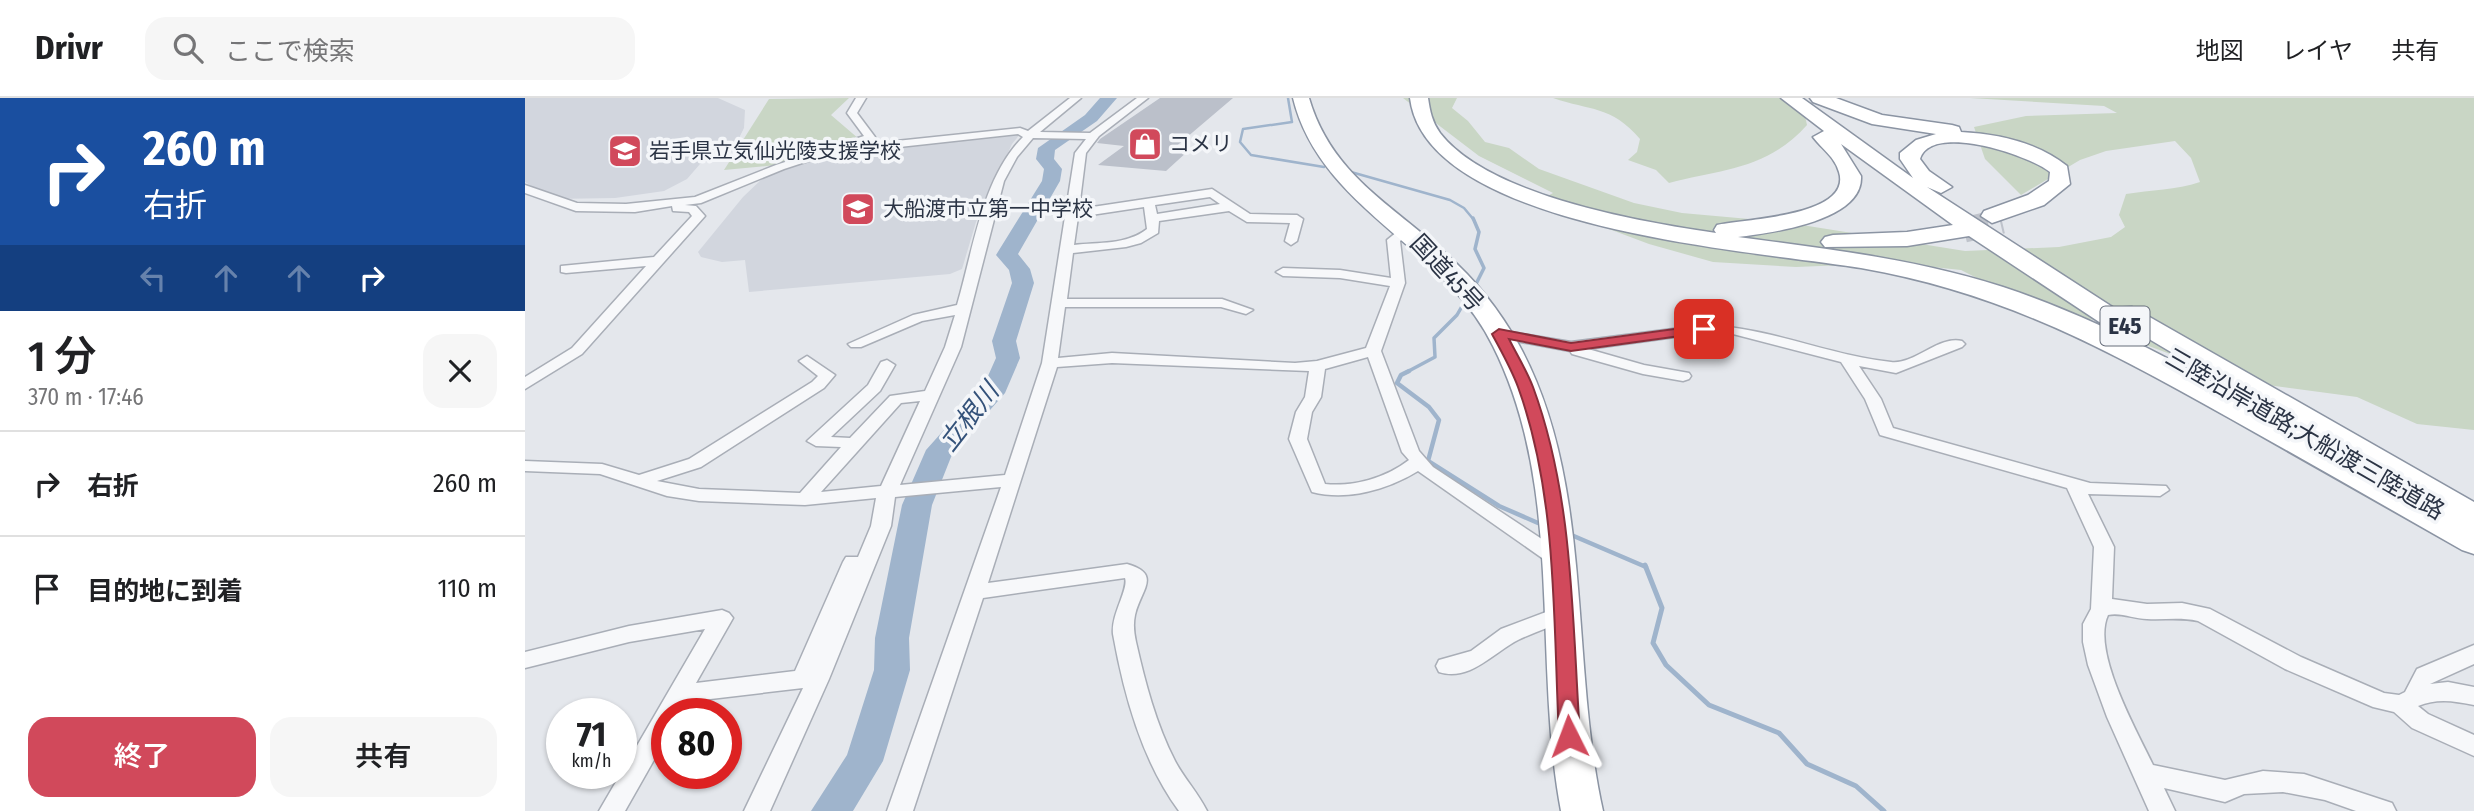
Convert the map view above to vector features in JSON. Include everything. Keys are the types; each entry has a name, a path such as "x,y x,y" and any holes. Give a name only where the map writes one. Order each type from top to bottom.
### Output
{"highway":[{"name":"国道45号","path":"1300,98 1306,124 1327,159 1467,288 1499,334 1525,385 1541,437 1559,560 1569,736 1581,811"},
{"path":"1419,98 1425,126 1432,137 1454,157 1489,178 1542,200 1573,210 1891,266 1968,284 2050,313 2154,365 2474,542"},
{"path":"1430,98 1429,110 1435,125 1454,147 1498,175 1541,194 1602,212 1698,232 1829,242 1907,239 1960,228"},
{"path":"1698,232 1734,230 1794,220 1825,209 1847,192 1851,182 1843,160 1780,98"},
{"name":"三陸沿岸道路;大船渡三陸道路","path":"1790,98 1898,178 2035,270 2259,408 2474,533"},
{"name":"三陸沿岸道路;大船渡三陸道路","path":"1802,98 1942,197 2091,293 2474,517"},
{"path":"1819,98 1879,120 2023,143 2051,153 2071,167 2076,179 2075,185 2061,199 1997,218 2046,195 2059,184 2060,170 2037,153 1990,141 1948,139 1927,143 1913,149 1910,159 1922,175 2091,293"}],"street":[{"path":"861,98 852,113 870,137 872,147 1014,131 1030,135 1086,136 1143,98"},
{"path":"679,694 803,679 870,524 888,496 953,347 998,181 1007,161 1030,135 1076,98"},
{"path":"900,811 1050,363 1069,249 1081,153 1086,136"},
{"path":"625,208 697,200 780,167 870,137"},
{"path":"525,189 576,207 669,207 698,212 699,216 577,351 525,384"},
{"path":"1073,214 1212,194 1219,196 1228,207 1251,219 1297,219 1291,241"},
{"path":"1069,249 1144,238 1154,230 1154,218 1149,203"},
{"path":"1154,218 1228,207"},
{"path":"1407,230 1393,240 1398,283 1373,351 1407,441 1418,462 1559,560"},
{"path":"566,269 660,261"},
{"path":"1283,272 1340,274 1398,283"},
{"path":"1059,303 1221,303 1245,310"},
{"path":"856,344 918,318 965,308"},
{"path":"1553,346 1586,346 1719,329 1747,332 1847,359 1896,368 1958,344"},
{"path":"1499,334 1629,364 1652,374 1683,376"},
{"path":"1050,363 1112,358 1198,360 1256,367 1318,366 1373,351"},
{"path":"1847,359 1873,399 1886,431 2089,489 2160,490"},
{"path":"641,480 695,463 818,385 827,375 807,361"},
{"path":"855,443 816,441 874,388 887,365"},
{"path":"1318,366 1313,397 1304,412 1298,439 1318,488 1331,491 1385,481 1411,470 1418,462"},
{"path":"806,499 896,399 932,395"},
{"path":"525,466 587,467 641,480 673,492 806,499 888,496 1013,480"},
{"path":"2074,485 2104,547 2101,609 2094,623 2094,647 2125,730 2162,811"},
{"path":"757,811 839,628 881,526 888,496"},
{"path":"975,592 1127,571 1137,576 1137,591 1124,615 1126,641 1146,723 1181,796 1194,811"},
{"path":"2101,609 2114,606 2147,612 2182,610 2203,614 2293,663 2381,701 2408,701 2425,693 2448,691 2474,696"},
{"path":"1447,666 1478,658 1509,635 1562,614"},
{"path":"525,660 629,634 722,618 677,698"},
{"path":"2408,701 2419,679 2426,673 2446,668 2474,653"},
{"path":"2408,701 2420,721 2474,746"},
{"path":"612,811 651,743"},
{"path":"2145,773 2225,792 2243,782 2263,779 2288,781 2383,811"}],"shaded area":[{"name":"岩手県立気仙光陵支援学校","path":"525,98 718,98 745,110 744,128 737,142 713,159 700,164 687,179 664,191 615,198 554,199 525,182"},
{"name":"大船渡市立第一中学校","path":"1021,133 1012,144 976,222 962,269 950,274 749,292 745,260 722,262 701,257 698,252 743,197 766,175 857,139 865,142 866,149"}],"green space":[{"path":"849,98 831,115 859,139 798,163 724,170 769,99"},
{"path":"1403,98 1457,98 1452,108 1468,121 1485,142 1509,148 1539,169 1634,203 1682,213 1783,222 1965,251 2059,247 2111,237 2125,227 2119,215 2126,194 2200,182 2191,158 2175,141 2106,151 2080,160 2021,195 1985,159 1974,127 2026,116 2117,113 2104,106 1970,98 2474,98 2474,430 2417,424 2357,397 2245,382 2138,342 2094,320 2038,309 1961,270 1894,263 1796,267 1713,262 1649,244 1537,202 1553,193 1479,156"},
{"path":"1553,98 1801,98 1807,125 1792,140 1760,159 1743,166 1669,183 1656,170 1628,160 1637,152 1640,139 1619,120 1600,111"}],"building":[{"name":"コメリ","path":"1160,98 1233,98 1173,149 1188,151 1166,171 1098,165 1124,146 1097,143 1100,139"}],"waterway":[{"name":"立根川","path":"831,811 864,761 892,670 892,638 917,505 940,450 996,388 1008,358 1004,341 1023,283 1019,269 1007,255 1051,181 1053,169 1045,159 1047,148 1091,118 1109,98"},
{"path":"1288,98 1292,122 1243,129 1240,142 1251,155 1324,167"},
{"path":"1351,172 1450,200 1464,208 1474,220"},
{"path":"1474,220 1479,232 1475,249 1484,268 1476,284"},
{"path":"1405,373 1435,357 1434,338 1457,315 1465,301"},
{"path":"1405,373 1409,371"},
{"path":"1405,373 1397,383 1429,407 1439,420 1428,461 1499,506 1538,523"},
{"path":"1569,534 1646,567"},
{"path":"1646,567 1662,608 1653,643 1666,665 1709,705 1779,733 1807,764 1856,786 1884,811"}],"tunnel":[{"path":"1964,230 2002,221"}],"place":[{"name":"コメリ","path":"1145,144"},
{"name":"岩手県立気仙光陵支援学校","path":"625,151"},
{"name":"大船渡市立第一中学校","path":"858,209"}],"route":[{"path":"1569,736 1559,560 1550,483 1541,437 1525,385 1499,334 1553,346 1571,347 1704,329"}]}
